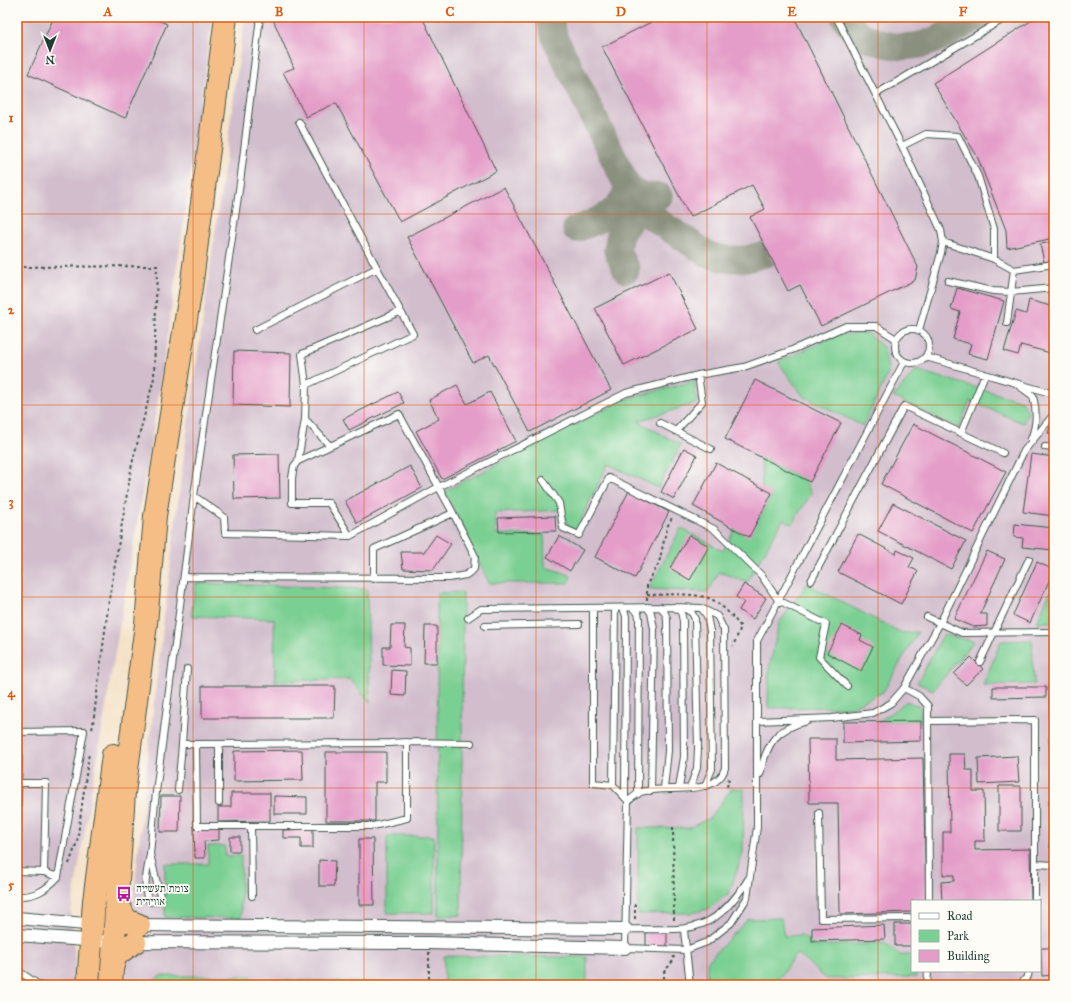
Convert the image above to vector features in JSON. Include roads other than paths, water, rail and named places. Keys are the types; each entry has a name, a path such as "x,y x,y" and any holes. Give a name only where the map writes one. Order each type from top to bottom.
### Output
{"highway":[{"path":"88,985 86,930 94,901 132,619 155,516 192,281 226,17"},
{"path":"111,977 124,793 146,624 155,516"},
{"path":"111,977 116,955 137,934 126,920 116,900"}],"street":[{"path":"17,918 86,930 114,933 625,948"},
{"path":"17,935 86,930 137,934 626,929"}],"lane":[{"path":"150,854 160,896 157,901 150,902 147,898 146,888 156,792 194,496 240,183 260,17"},
{"path":"836,17 902,146 935,214 941,230 942,242 919,330"},
{"path":"876,94 1007,17"},
{"path":"299,122 412,334 306,385"},
{"path":"902,146 926,134 958,136 978,176 994,229 994,259"},
{"path":"942,242 994,259 1014,270 1054,264"},
{"path":"255,330 377,268"},
{"path":"1007,323 1014,270"},
{"path":"948,281 993,291 1011,292 1054,288"},
{"path":"298,461 305,419 306,385 302,354 399,312"},
{"path":"194,496 224,517 225,533 350,536 438,488 626,393 698,375 744,367 792,350 846,326 876,326 896,339"},
{"path":"906,330 919,330 929,342 926,357 916,363 904,362 895,352 896,339 906,330"},
{"path":"926,357 1054,394"},
{"path":"623,608 626,616 625,948 686,950 707,942 731,923 747,898 757,827 757,641 904,362"},
{"path":"961,433 985,374"},
{"path":"676,430 702,402 698,375"},
{"path":"757,721 819,718 873,713 891,702 904,688 940,623 1035,431 1036,408 1033,396 1011,381"},
{"path":"812,581 904,406 1003,453"},
{"path":"184,577 374,579 449,578 466,575 474,569 475,556 399,414 298,461 294,466 292,478 292,503 329,503 350,536"},
{"path":"1027,448 1054,414"},
{"path":"305,419 330,446"},
{"path":"660,423 711,449"},
{"path":"1045,447 1054,448"},
{"path":"543,480 560,503 563,528 579,535 609,478 714,529 761,575 778,600 826,624 819,657 847,686"},
{"path":"374,579 374,549 453,513"},
{"path":"980,662 1029,559"},
{"path":"647,607 651,613 654,629 651,791"},
{"path":"468,618 481,609 647,607 701,608 717,616 724,630 726,768 723,776 717,782 705,786 690,788 664,788 638,794 626,799"},
{"path":"660,607 667,618 668,751 664,788"},
{"path":"674,607 681,612 683,620 684,757 679,788"},
{"path":"683,607 692,613 695,619 698,748 697,768 690,788"},
{"path":"593,608 593,783 613,785 626,799"},
{"path":"613,785 615,608"},
{"path":"632,608 638,613 639,618 638,794"},
{"path":"701,608 706,616 710,631 712,769 705,786"},
{"path":"927,617 962,633 993,634 1054,632"},
{"path":"485,626 579,624"},
{"path":"178,790 187,668"},
{"path":"904,688 919,696 928,706 929,900"},
{"path":"757,785 763,758 772,739 798,724 819,718"},
{"path":"929,721 1035,720 1035,900"},
{"path":"17,732 84,731 58,877 47,889 29,896 17,896"},
{"path":"196,744 197,826 373,826 407,818 407,742"},
{"path":"182,744 471,742"},
{"path":"219,744 219,803"},
{"path":"17,745 19,752 17,783 17,831"},
{"path":"17,783 46,783 44,872"},
{"path":"819,813 821,919 911,918"},
{"path":"252,826 252,896"},
{"path":"1036,864 1054,865"},
{"path":"17,871 44,872 58,877"},
{"path":"626,929 684,930 706,924 727,908 751,875"},
{"path":"684,930 690,985"},
{"path":"17,970 39,985"},
{"path":"927,985 928,972"},
{"path":"1020,985 1028,976 1029,972"}],"place":[{"name":"צומת תעשייה אווירית","path":"124,894"}]}
